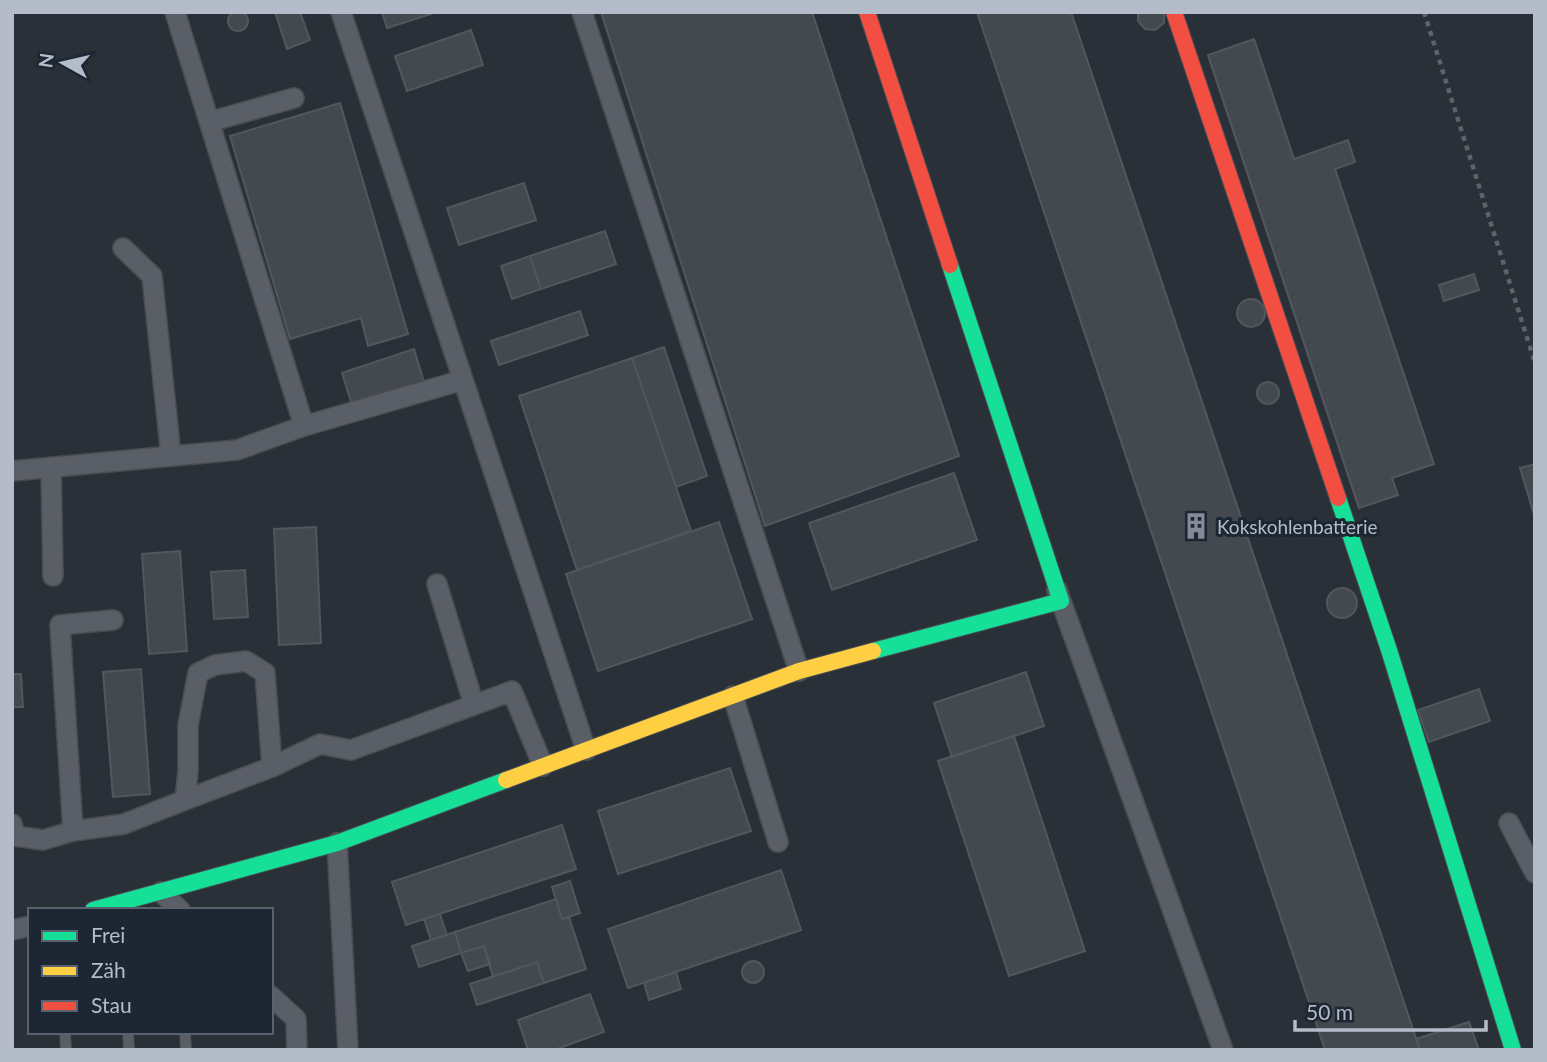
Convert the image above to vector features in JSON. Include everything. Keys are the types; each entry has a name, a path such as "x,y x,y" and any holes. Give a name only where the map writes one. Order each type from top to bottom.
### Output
{"street":[{"path":"175,12 304,426"},
{"path":"341,12 586,750"},
{"path":"582,12 799,671"},
{"path":"108,908 138,904 161,892 337,843 799,671 1061,601 867,12"},
{"path":"1174,12 1389,650 1513,1050"},
{"path":"209,122 294,98"},
{"path":"122,248 152,276 171,456"},
{"path":"12,471 237,450 304,426 463,380"},
{"path":"51,467 53,576"},
{"path":"1053,577 1223,1050"},
{"path":"437,584 474,705"},
{"path":"73,831 60,625 113,620"},
{"path":"185,800 188,724 198,673 215,665 246,661 265,673 272,767"},
{"path":"12,824 15,836 43,840 73,831 124,824 272,767 320,744 351,750 512,691 543,766"},
{"path":"733,696 778,842"},
{"path":"1509,823 1535,873"},
{"path":"337,843 348,1050"},
{"path":"161,892 178,908"},
{"path":"273,998 296,1019 297,1050"}],"path":[{"path":"1424,12 1535,363"}],"building":[{"path":"238,11 245,14 248,21 245,28 238,31 231,28 228,21 231,14"},
{"path":"275,12 300,12 310,40 287,49"},
{"path":"382,12 437,12 387,28"},
{"path":"601,12 812,12 959,456 765,526"},
{"name":"Kokskohlenbatterie","path":"977,12 1071,12 1420,1050 1325,1050"},
{"path":"1138,12 1164,12 1164,23 1155,30 1145,29 1138,21"},
{"path":"471,30 483,65 407,91 395,56"},
{"path":"1254,39 1294,159 1348,140 1355,162 1335,169 1434,464 1392,478 1398,495 1359,508 1208,55"},
{"path":"340,103 408,334 368,346 361,318 290,339 230,136"},
{"path":"524,183 536,220 459,245 447,208"},
{"path":"605,231 616,264 541,289 530,256"},
{"path":"530,256 541,289 512,299 501,266"},
{"path":"1474,274 1479,290 1444,301 1439,285"},
{"path":"1251,299 1261,303 1265,313 1261,323 1251,327 1241,323 1237,313 1241,303"},
{"path":"580,311 588,335 499,365 491,341"},
{"path":"664,347 707,476 676,487 632,358"},
{"path":"414,349 424,382 352,405 342,373"},
{"path":"632,358 691,531 577,570 519,396"},
{"path":"1268,382 1276,385 1279,393 1276,401 1268,404 1260,401 1257,393 1260,385"},
{"path":"1535,464 1535,518 1520,468"},
{"path":"954,473 977,540 832,590 809,523"},
{"path":"719,522 752,619 598,671 566,574"},
{"path":"316,527 321,643 279,645 274,529"},
{"path":"180,551 187,651 149,654 142,554"},
{"path":"245,570 248,617 214,619 211,572"},
{"path":"1342,588 1353,592 1357,603 1353,614 1342,618 1331,614 1327,603 1331,592"},
{"path":"141,669 150,794 113,797 103,672"},
{"path":"1026,672 1044,726 952,757 934,703"},
{"path":"12,674 21,674 23,707 12,707"},
{"path":"1479,689 1490,721 1429,742 1418,710"},
{"path":"1014,736 1085,951 1009,976 938,761"},
{"path":"730,768 751,831 618,874 598,811"},
{"path":"562,825 576,869 406,925 392,882"},
{"path":"781,870 801,930 628,988 608,929"},
{"path":"570,881 580,913 562,919 552,887"},
{"path":"556,899 562,919 569,917 586,969 544,983 537,962 493,977 484,946 461,953 455,932"},
{"path":"440,914 447,935 431,940 424,919"},
{"path":"455,932 461,953 419,967 412,946"},
{"path":"484,946 490,964 468,971 461,953"},
{"path":"753,961 761,964 764,972 761,980 753,983 745,980 742,972 745,964"},
{"path":"537,962 544,983 477,1005 470,984"},
{"path":"676,972 681,989 649,1000 644,983"},
{"path":"590,994 604,1032 554,1050 528,1050 518,1020"},
{"path":"1469,1022 1479,1050 1420,1050 1416,1039"}],"traffic: fast":[{"path":"873,651 1061,601 950,265"},
{"path":"1338,498 1389,650 1513,1050"},
{"path":"100,908 337,843 506,780"}],"traffic: slow":[{"path":"506,780 799,671 873,651"}],"traffic: jam":[{"path":"867,12 950,265"},
{"path":"1174,12 1338,498"}],"place":[{"name":"Kokskohlenbatterie","path":"1196,526"}]}
